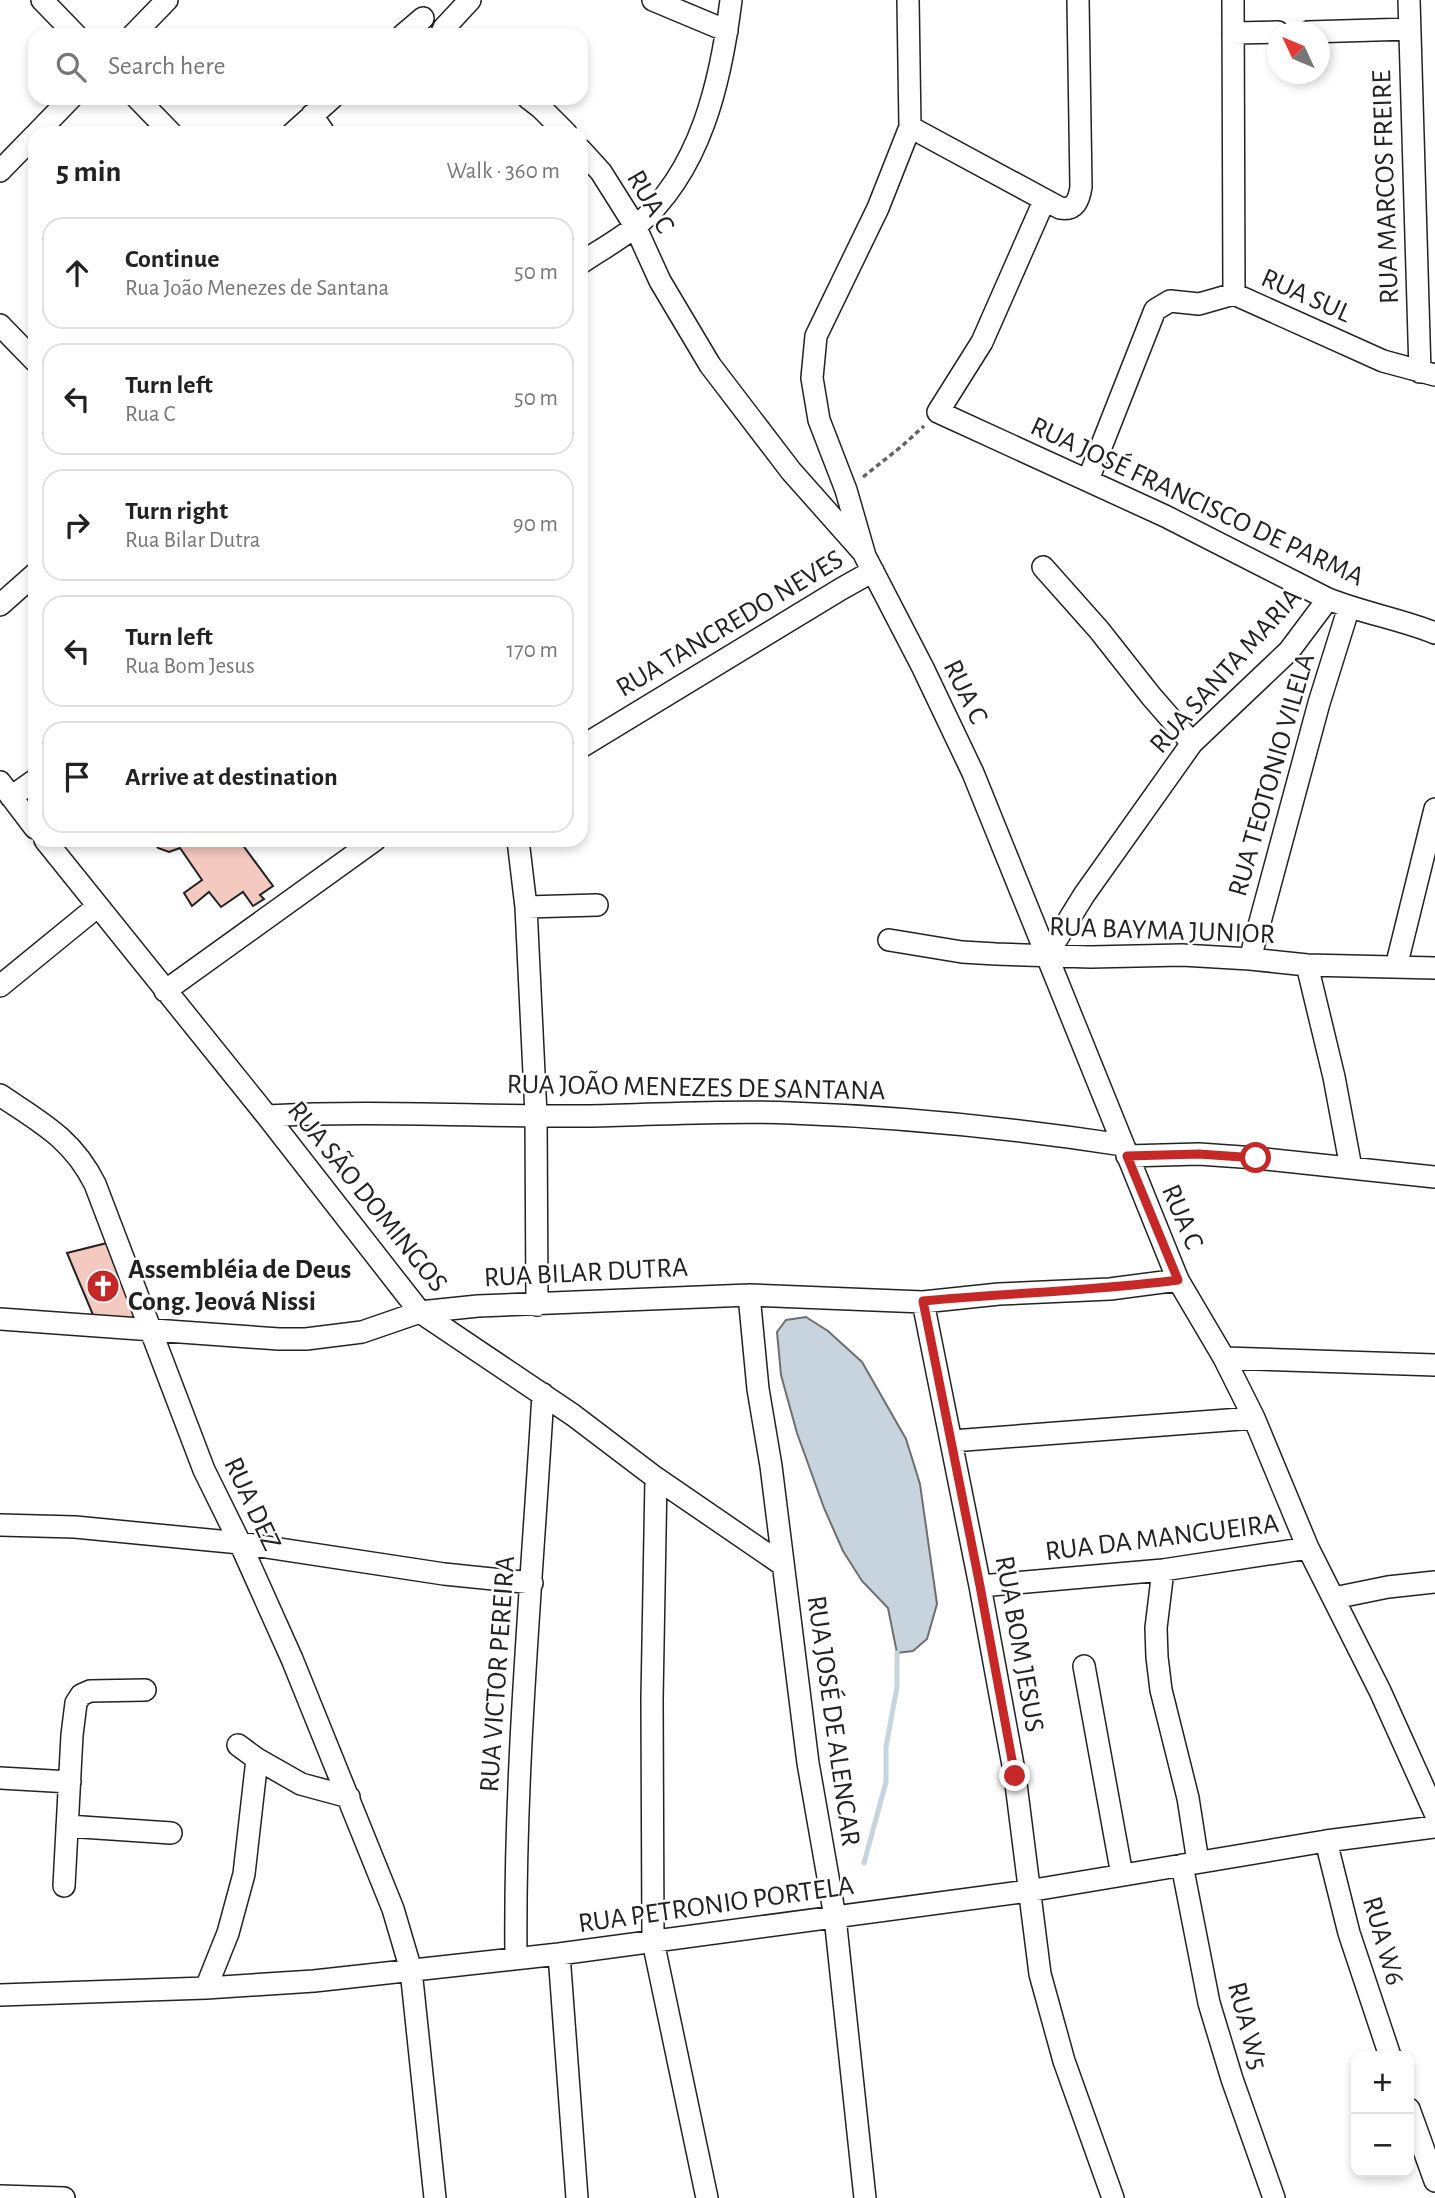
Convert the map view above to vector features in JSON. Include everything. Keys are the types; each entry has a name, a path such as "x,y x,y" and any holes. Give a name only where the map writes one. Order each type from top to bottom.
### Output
{"street":[{"path":"41,0 69,28"},
{"path":"140,28 167,0"},
{"path":"446,28 470,0"},
{"path":"653,0 727,31"},
{"path":"588,258 635,226 664,194 697,144 708,116 727,31 731,0"},
{"path":"908,0 910,128 1044,201 1066,209 1076,204 1081,187 1078,0"},
{"path":"1088,480 1155,310 1170,301 1199,304 1234,294 1233,0"},
{"name":"RUA MARCOS FREIRE","path":"1409,0 1428,373"},
{"path":"411,28 423,18"},
{"path":"1330,31 1409,29"},
{"path":"1233,33 1267,32"},
{"path":"44,126 64,105"},
{"path":"144,105 164,126"},
{"path":"300,126 323,105"},
{"path":"538,105 559,126"},
{"path":"312,115 319,126"},
{"name":"RUA C","path":"910,128 878,208 816,336 813,378 819,420 846,490 869,564 973,773 1178,1280 1224,1358 1254,1418 1308,1548 1435,1813"},
{"path":"0,170 28,142"},
{"name":"RUA C","path":"588,157 601,172 635,226 660,281 710,365 791,471 869,564"},
{"path":"938,412 982,342 1044,201"},
{"name":"RUA SUL","path":"1234,294 1383,362 1428,373"},
{"path":"0,325 28,354"},
{"name":"RUA JOSÉ FRANCISCO DE PARMA","path":"938,412 1235,549 1328,599 1435,632"},
{"name":"RUA TANCREDO NEVES","path":"588,743 841,589 869,564"},
{"path":"1043,567 1100,630 1151,696 1192,743"},
{"path":"0,605 28,580"},
{"name":"RUA SANTA MARIA","path":"1047,955 1084,895 1192,743 1289,651 1328,599"},
{"name":"RUA TEOTONIO VILELA","path":"1250,959 1319,703 1349,607"},
{"path":"28,782 5,790 28,819"},
{"path":"1396,967 1435,809"},
{"name":"RUA SÃO DOMINGOS","path":"51,847 267,1116 420,1312 543,1394 656,1478 783,1565"},
{"path":"165,991 365,847"},
{"path":"520,847 526,907 536,1115 537,1305"},
{"path":"526,907 597,905"},
{"path":"0,986 98,906"},
{"name":"RUA BAYMA JUNIOR","path":"889,940 962,952 1091,957 1182,955 1307,965 1435,968"},
{"path":"1307,965 1335,1077 1352,1168"},
{"name":"RUA DEZ","path":"0,1095 54,1131 73,1148 88,1169 106,1208 204,1470 240,1542 292,1659 349,1797 393,1909 411,1970 435,2198"},
{"name":"RUA JOÃO MENEZES DE SANTANA","path":"267,1116 334,1113 589,1116 710,1112 856,1116 1025,1130 1125,1150 1199,1154 1435,1177"},
{"name":"RUA BILAR DUTRA","path":"0,1319 306,1339 362,1332 420,1312 478,1306 749,1295 923,1301 999,1294 1110,1289 1178,1280"},
{"name":"RUA JOSÉ DE ALENCAR","path":"749,1295 758,1388 808,1763 835,1917 865,2198"},
{"name":"RUA BOM JESUS","path":"923,1301 1015,1776 1040,1974 1051,2020 1113,2198"},
{"path":"1224,1358 1435,1365"},
{"name":"RUA VICTOR PEREIRA","path":"516,1958 518,1794 543,1394"},
{"path":"952,1441 1254,1418"},
{"path":"656,1478 652,1713 653,1941 706,2198"},
{"path":"0,1525 75,1527 240,1542 444,1574 532,1583"},
{"name":"RUA DA MANGUEIRA","path":"980,1586 1163,1570 1308,1548"},
{"name":"RUA W5","path":"1163,1570 1157,1614 1157,1657 1161,1690 1188,1798 1190,1863 1209,2003 1232,2079 1274,2198"},
{"path":"1334,1598 1388,1587 1435,1582"},
{"path":"1084,1666 1122,1875"},
{"path":"64,1886 74,1709 78,1698 87,1692 100,1689 145,1690"},
{"path":"238,1745 301,1784 349,1797"},
{"path":"206,1988 228,1933 244,1874 257,1759"},
{"path":"0,1779 70,1782"},
{"path":"67,1826 171,1833"},
{"name":"RUA PETRONIO PORTELA","path":"0,1995 314,1982 559,1954 1028,1891 1326,1841 1435,1827"},
{"name":"RUA W6","path":"1326,1841 1349,1933 1388,2051"},
{"path":"559,1954 577,2198"},
{"path":"1411,2114 1435,2181"},
{"path":"0,2196 64,2198"}],"path":[{"path":"846,490 902,446 938,412"}],"shaded area":[{"path":"806,1317 828,1331 862,1362 906,1439 920,1484 937,1604 927,1639 913,1651 897,1653 888,1608 862,1581 843,1551 797,1433 781,1375 777,1332 786,1320"}],"building":[{"path":"244,847 273,886 260,895 264,899 253,906 243,892 221,907 209,892 192,906 184,893 202,880 180,848 169,852 158,848"},
{"name":"Assembléia de Deus Cong. Jeová Nissi","path":"107,1243 139,1319 96,1322 67,1253"}],"waterway":[{"path":"864,1863 886,1782 886,1747 897,1687 897,1653"}],"place":[{"name":"Assembléia de Deus Cong. Jeová Nissi","path":"103,1286"}],"route":[{"path":"1015,1776 923,1301 999,1294 1110,1289 1178,1280 1127,1156 1199,1154 1256,1158"}]}
